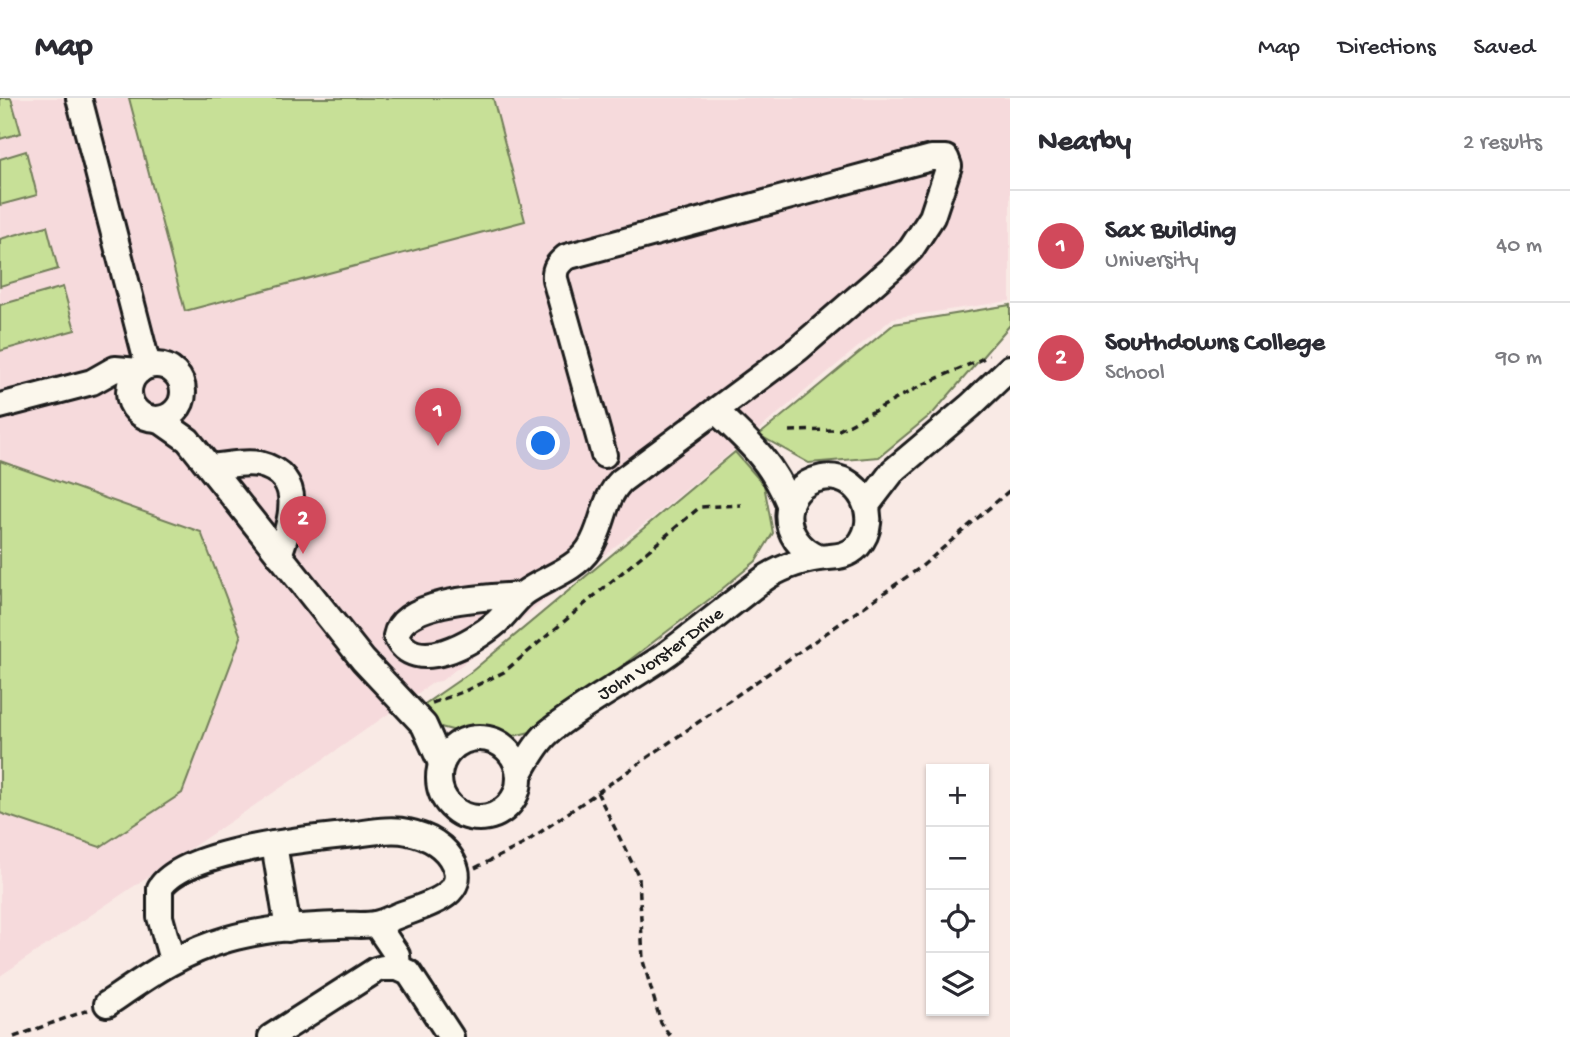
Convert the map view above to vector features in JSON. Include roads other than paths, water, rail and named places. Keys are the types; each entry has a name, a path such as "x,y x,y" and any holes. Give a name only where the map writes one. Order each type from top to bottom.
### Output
{"street":[{"path":"79,98 144,368"},
{"path":"522,595 583,557 591,547 608,498 621,481 798,349 911,249 932,217 942,192 950,166 946,158 931,158 566,257 560,262 554,271 555,278 604,455"},
{"path":"857,493 893,471 971,406 1004,360"},
{"path":"0,406 92,382 115,369 162,365 179,377 183,391 180,404 188,440"},
{"path":"144,368 130,386 131,400 138,412 158,419 188,440 363,660 417,718 441,762"},
{"path":"92,382 108,386 131,400"},
{"path":"158,419 171,415 180,404"},
{"path":"716,411 763,456 779,482 800,535 834,558 847,554 858,545 866,533 869,519 857,493 836,478 820,478 763,456"},
{"path":"210,467 258,464 282,478 292,498 293,512 279,555"},
{"path":"800,535 801,488 820,478"},
{"name":"John Vorster Drive","path":"772,572 783,553 800,535"},
{"name":"John Vorster Drive","path":"509,757 664,655 772,572 800,535"},
{"path":"417,718 461,741"},
{"name":"John Vorster Drive","path":"509,757 548,733"},
{"path":"472,738 509,757 514,796 501,812 473,818 460,814 449,805 441,792 438,778 441,762 449,750 461,741 472,738"},
{"path":"107,1004 172,960 229,939 288,929 376,923 436,902 450,892 457,876 456,866 442,847 433,840 406,831 323,837 218,856 192,865 164,881 159,896 160,917 172,960"},
{"path":"274,844 288,929"},
{"path":"376,923 397,955 398,968"},
{"path":"271,1037 383,968 398,968 409,973 451,1037"}],"place":[{"name":"Sax Building","path":"438,446"},
{"name":"Southdowns College","path":"303,554"}]}
